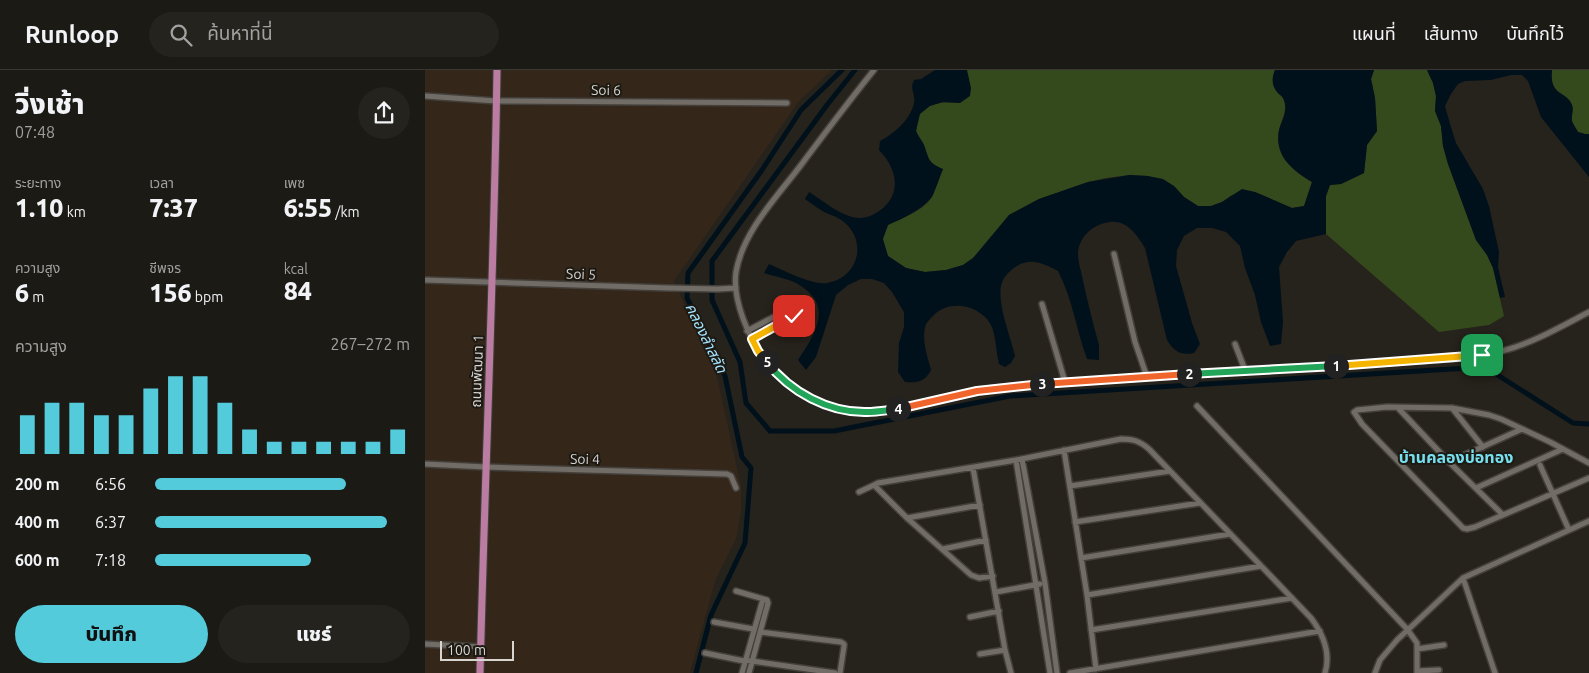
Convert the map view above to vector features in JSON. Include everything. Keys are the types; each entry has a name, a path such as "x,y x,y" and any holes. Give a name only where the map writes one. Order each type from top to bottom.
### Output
{"main road":[{"name":"ถนนพัฒนา 1","path":"480,673 493,281 497,70"}],"street":[{"path":"874,70 751,233 736,272 736,288 747,331 758,351 775,372 793,388 820,403 843,410 867,412 897,409 977,391 1065,382 1366,364 1492,353 1520,345 1589,312"},
{"name":"Soi 6","path":"425,96 496,101 787,103"},
{"path":"1114,254 1135,342 1147,377"},
{"name":"Soi 5","path":"425,280 668,288 736,288"},
{"path":"1042,304 1065,382"},
{"path":"747,331 789,309 794,312 794,316 791,318 752,339"},
{"path":"1235,344 1245,370"},
{"path":"1197,406 1407,630 1415,640 1417,672 1439,670"},
{"path":"1589,463 1522,429 1489,415 1452,408 1387,407 1362,409 1354,413 1463,528 1467,529 1503,515 1589,478"},
{"path":"1399,408 1449,462 1503,515"},
{"path":"1452,408 1483,446"},
{"path":"1449,462 1522,429"},
{"path":"859,492 878,483 1019,460 1121,439 1132,439 1142,443 1311,618 1320,631 1327,656 1325,673"},
{"path":"1476,488 1563,449"},
{"path":"1064,450 1087,594 1096,669"},
{"path":"1019,460 1045,583 1057,673"},
{"path":"1019,460 1050,673"},
{"name":"Soi 4","path":"425,464 727,474 731,476 736,488"},
{"path":"1540,465 1569,530"},
{"path":"973,468 1005,650 1011,673"},
{"path":"1070,486 1170,471"},
{"path":"874,485 907,518 974,578 993,576"},
{"path":"1075,522 1200,503"},
{"path":"907,518 980,505"},
{"path":"1375,673 1380,660 1407,630 1463,578 1589,521"},
{"path":"1081,558 1230,534"},
{"path":"943,549 986,540"},
{"path":"1087,594 1261,566"},
{"path":"1463,578 1495,673"},
{"path":"996,592 1045,583"},
{"path":"736,591 768,602 749,673"},
{"path":"1091,630 1291,598"},
{"path":"742,673 753,629 763,600"},
{"path":"970,617 999,612"},
{"path":"714,622 753,629"},
{"path":"1071,673 1320,631"},
{"path":"760,632 841,642 844,646 840,673"},
{"path":"425,644 481,647"},
{"path":"1417,649 1444,645"},
{"path":"980,654 1005,650"},
{"path":"705,653 744,662 835,673"},
{"path":"752,663 815,673"}],"shaded area":[{"path":"425,70 832,70 799,101 674,281 717,377 741,486 741,511 736,539 715,581 690,673 425,673"}],"green space":[{"path":"967,70 1275,70 1273,77 1274,86 1285,104 1279,130 1279,147 1282,155 1292,167 1312,182 1304,206 1292,208 1255,192 1232,195 1222,202 1211,206 1198,206 1184,197 1174,186 1148,176 1129,175 1106,178 1088,182 1039,199 1009,215 986,244 973,258 963,265 946,270 925,272 906,268 888,256 882,239 888,225 913,213 930,200 943,169 934,165 928,157 916,131 918,117 922,110 932,105 960,103"},
{"path":"1374,70 1427,70 1433,83 1436,96 1435,111 1441,126 1443,146 1448,164 1476,240 1487,255 1493,268 1504,316 1489,325 1439,332 1326,234 1326,196 1330,185 1341,184 1364,173 1367,145 1377,131 1375,98 1371,79"},
{"path":"1552,70 1589,70 1589,134 1578,132 1575,128 1572,121 1572,105 1553,85"}],"water":[{"path":"935,70 967,70 971,88 970,96 960,103 943,102 930,106 920,114 916,131 930,160 934,165 943,169 927,203 888,225 883,239 888,256 906,268 925,272 946,270 963,265 973,258 1009,215 1039,199 1088,182 1130,175 1148,176 1163,179 1198,206 1211,206 1222,202 1242,189 1255,192 1292,208 1304,206 1312,182 1286,162 1279,148 1279,130 1284,116 1285,104 1273,84 1275,70 1374,70 1371,79 1375,98 1377,131 1367,145 1364,173 1341,184 1330,185 1326,196 1326,234 1296,241 1287,252 1279,267 1283,322 1281,344 1270,346 1261,322 1240,246 1226,232 1212,228 1197,228 1184,236 1177,250 1176,266 1200,344 1194,353 1185,354 1175,350 1167,340 1145,248 1131,229 1122,223 1110,222 1098,225 1088,232 1081,243 1078,255 1099,345 1099,360 1087,359 1071,304 1058,271 1043,264 1027,262 1017,266 1007,274 1001,288 1004,318 1015,356 1011,363 1005,367 999,364 993,329 986,318 980,313 964,306 948,307 934,315 926,324 924,341 931,370 920,381 905,382 898,372 899,343 904,327 904,312 884,283 872,279 861,279 848,285 836,295 816,357 806,370 798,360 815,332 819,312 817,303 811,294 801,286 764,273 769,264 813,282 827,283 838,280 852,267 857,249 856,239 851,230 842,220 824,212 805,199 809,192 841,213 858,218 874,214 883,208 894,192 895,184 891,166 879,150 880,141 896,130 909,115 914,103 912,86 914,80 921,79"},
{"path":"1427,70 1552,70 1553,85 1572,105 1572,121 1578,132 1589,134 1589,177 1541,117 1528,81 1522,75 1511,75 1491,80 1465,81 1458,84 1451,94 1445,106 1456,143 1483,189 1489,206 1499,252 1498,267 1505,297 1500,298 1493,268 1487,255 1476,240 1448,164 1443,146 1441,126 1435,111 1436,96"}],"waterway":[{"name":"คลองลำสลัด","path":"696,673 711,615 745,543 751,468 742,457 725,376 687,298 688,273 762,170 801,110 842,70"},
{"path":"855,70 712,261 712,300 740,362 746,403 770,431 834,431 1010,396 1485,367 1573,423 1589,424"}],"district":[{"name":"บ้านคลองบ่อทอง","path":"1456,457"}],"route":[{"path":"794,316 752,339 758,351 775,372 793,388 820,403 843,410 867,412 897,409 977,391 1019,386 1482,355"}]}
